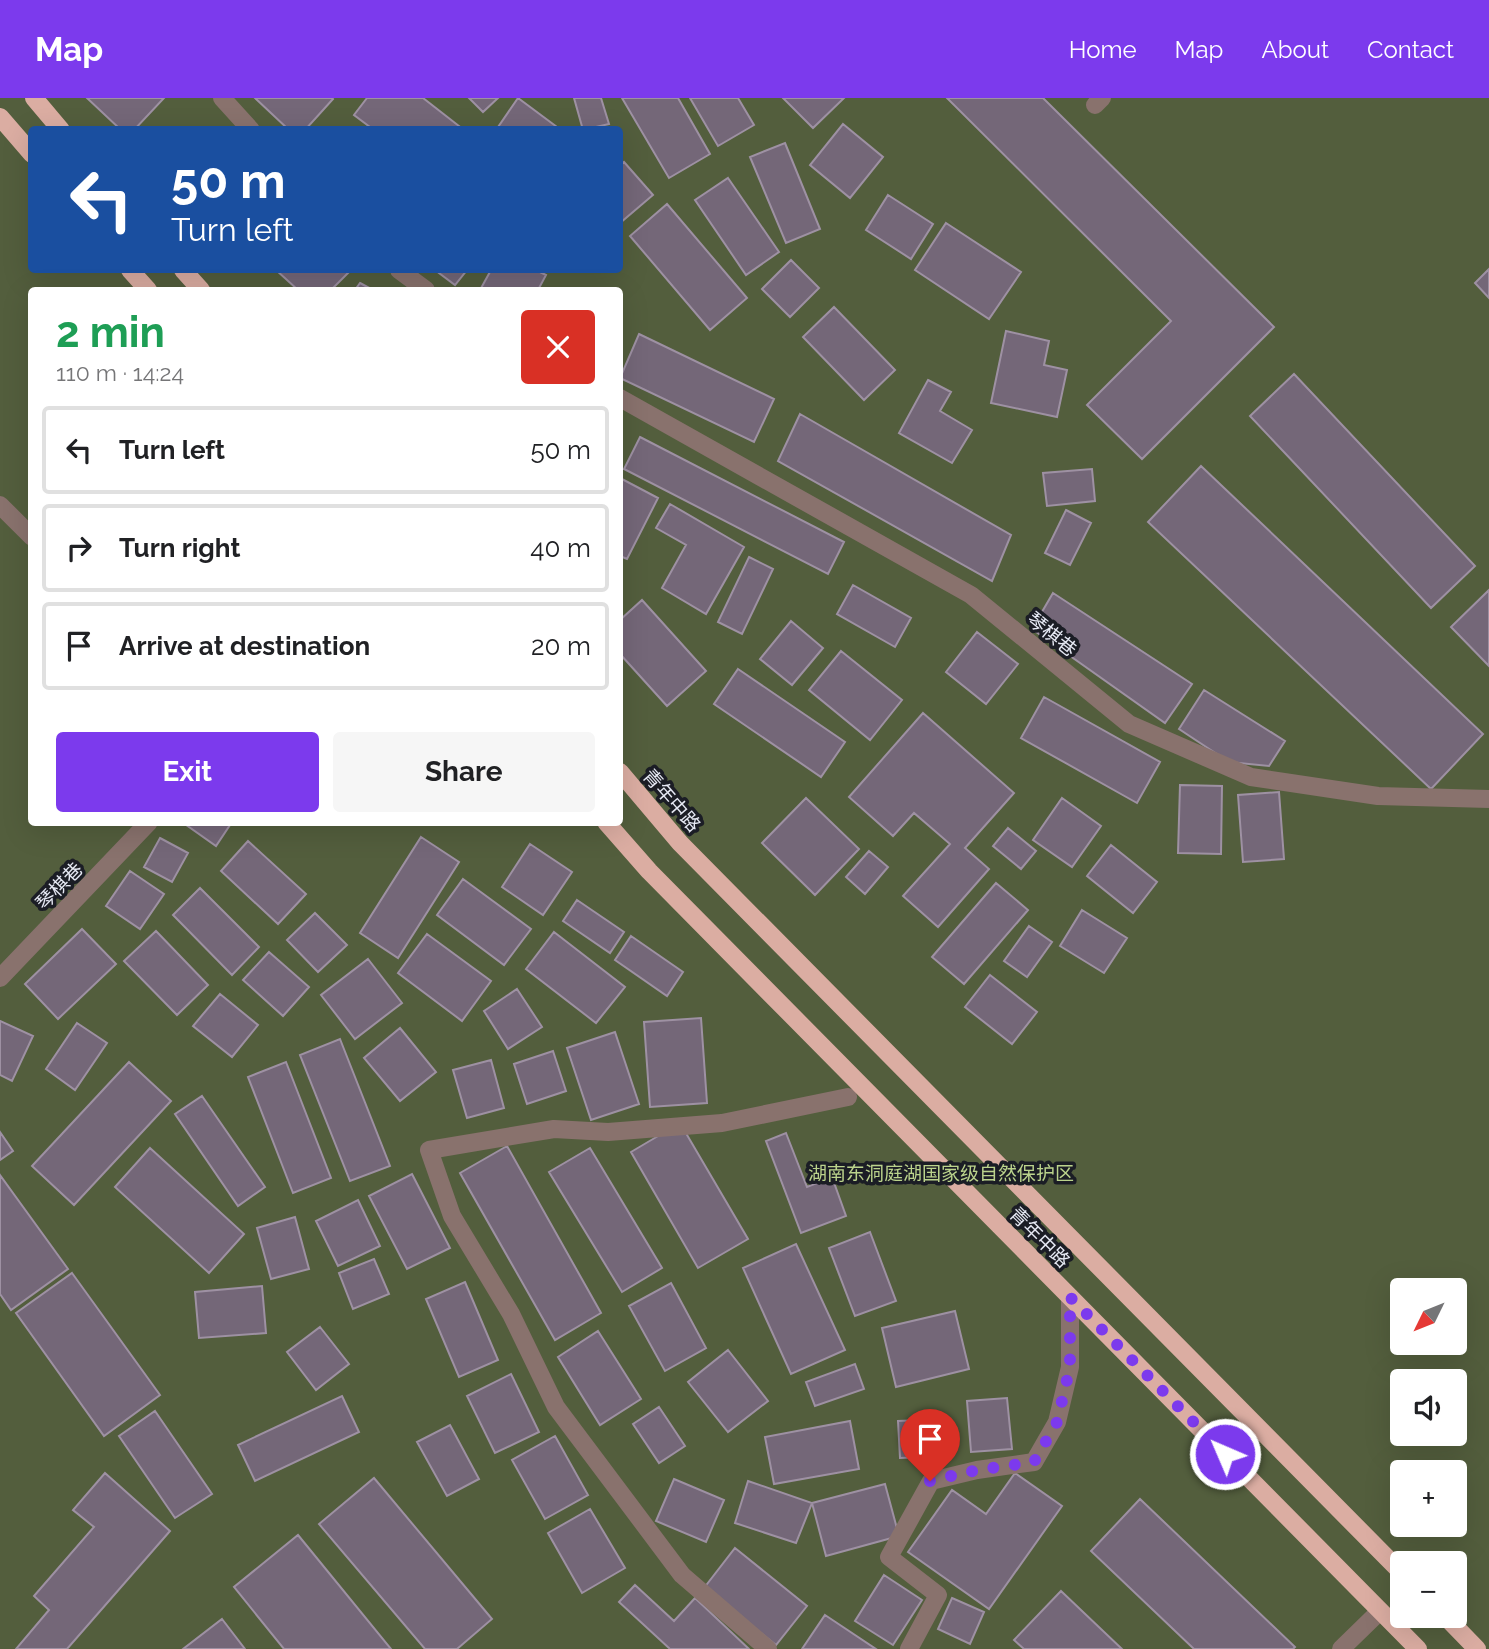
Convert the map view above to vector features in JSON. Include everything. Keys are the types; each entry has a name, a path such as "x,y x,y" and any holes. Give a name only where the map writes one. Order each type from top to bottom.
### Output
{"main road":[{"path":"34,98 58,126"},
{"path":"0,117 28,149"},
{"path":"133,273 145,287"},
{"path":"186,273 198,287"},
{"name":"青年中路","path":"623,775 690,853 1390,1561"},
{"name":"青年中路","path":"610,826 649,871 1418,1649"},
{"path":"1457,1628 1477,1649"}],"street":[{"path":"222,98 247,126"},
{"path":"403,273 422,287"},
{"name":"琴棋巷","path":"623,400 971,594 1129,724 1251,777 1378,796 1489,799"},
{"path":"0,505 28,533"},
{"name":"琴棋巷","path":"0,978 145,826"},
{"path":"768,1649 682,1575 556,1406 511,1314 452,1216 429,1150 555,1129 608,1132 722,1122 848,1097"},
{"path":"909,1649 938,1595 889,1557 930,1481 977,1470 1034,1462 1057,1422 1070,1367 1070,1297"},
{"path":"1340,1649 1380,1611"}],"green space":[{"name":"湖南东洞庭湖国家级自然保护区","path":"0,98 1489,98 1489,1649 0,1649"}],"building":[{"path":"87,98 164,98 138,126 117,126"},
{"path":"255,98 333,99 309,126 285,126"},
{"path":"367,98 423,98 459,126 369,126 354,115"},
{"path":"469,98 498,98 483,112"},
{"path":"518,98 556,126 499,126"},
{"path":"574,98 601,98 609,124 582,126"},
{"path":"622,98 678,98 710,154 669,178"},
{"path":"690,98 738,98 754,125 718,146"},
{"path":"783,98 844,98 813,128"},
{"path":"947,98 1043,98 1274,327 1142,459 1087,405 1171,321"},
{"path":"843,124 883,157 850,198 810,165"},
{"path":"785,143 820,229 786,243 750,157"},
{"path":"623,163 653,195 623,220"},
{"path":"728,178 779,252 746,275 695,200"},
{"path":"888,195 933,224 911,259 866,230"},
{"path":"667,204 747,298 710,330 630,236"},
{"path":"946,223 1021,272 989,319 915,270"},
{"path":"791,260 819,288 790,317 762,289"},
{"path":"1489,269 1489,298 1475,283"},
{"path":"279,273 348,273 334,287 295,287"},
{"path":"439,273 465,273 455,285"},
{"path":"489,273 546,275 540,287 482,287"},
{"path":"834,307 895,370 864,400 803,337"},
{"path":"1006,331 1049,341 1044,365 1067,370 1057,417 991,403"},
{"path":"639,334 774,399 754,442 623,379 623,371"},
{"path":"1294,374 1475,566 1431,608 1250,416"},
{"path":"928,380 951,392 940,411 972,430 952,463 899,433"},
{"path":"800,414 1011,535 992,581 778,461"},
{"path":"640,437 844,542 828,574 624,469"},
{"path":"1201,466 1483,734 1431,789 1148,522"},
{"path":"1092,469 1095,501 1047,506 1043,473"},
{"path":"623,480 658,498 627,559 623,557"},
{"path":"670,504 744,547 706,614 662,588 686,545 656,528"},
{"path":"1066,510 1091,523 1070,565 1045,553"},
{"path":"749,557 773,569 742,634 718,622"},
{"path":"853,585 911,618 895,647 837,614"},
{"path":"1489,590 1489,666 1451,627"},
{"path":"1053,593 1192,684 1165,723 1032,629"},
{"path":"642,600 706,671 667,706 623,657 623,617"},
{"path":"791,621 823,648 792,685 760,659"},
{"path":"977,632 1018,664 986,704 946,672"},
{"path":"841,651 902,700 870,740 809,690"},
{"path":"738,669 845,742 821,777 714,704"},
{"path":"1204,690 1285,741 1269,766 1229,762 1179,729"},
{"path":"1044,697 1160,762 1137,803 1021,738"},
{"path":"923,713 1014,793 965,848 989,869 938,927 903,896 950,844 914,813 893,836 849,797"},
{"path":"1180,785 1222,786 1221,854 1178,853"},
{"path":"1279,792 1284,859 1243,862 1238,795"},
{"path":"806,798 859,849 815,895 762,843"},
{"path":"1062,798 1101,826 1072,867 1033,840"},
{"path":"188,826 229,826 216,846"},
{"path":"1008,828 1036,851 1021,869 993,846"},
{"path":"421,837 459,862 398,958 360,933"},
{"path":"160,838 188,853 172,882 144,867"},
{"path":"248,841 306,894 278,924 221,871"},
{"path":"530,844 572,872 543,915 502,887"},
{"path":"1111,845 1157,882 1133,913 1087,876"},
{"path":"869,851 888,867 865,894 846,877"},
{"path":"130,871 164,894 140,929 106,906"},
{"path":"463,879 531,929 504,965 437,915"},
{"path":"996,883 1028,910 964,984 932,957"},
{"path":"200,888 259,947 232,975 173,915"},
{"path":"577,900 624,932 610,953 563,921"},
{"path":"1082,910 1127,938 1104,973 1060,946"},
{"path":"315,913 347,945 318,972 287,940"},
{"path":"1029,926 1052,942 1027,977 1004,961"},
{"path":"82,929 116,964 58,1019 25,984"},
{"path":"156,931 208,985 177,1015 124,961"},
{"path":"554,932 625,987 596,1023 526,969"},
{"path":"427,934 491,981 462,1021 398,973"},
{"path":"631,936 683,972 667,996 615,960"},
{"path":"269,952 309,987 283,1016 243,980"},
{"path":"368,959 402,1003 355,1039 321,995"},
{"path":"990,975 1037,1012 1012,1044 965,1007"},
{"path":"517,989 542,1027 508,1049 484,1011"},
{"path":"220,994 258,1025 232,1057 193,1026"},
{"path":"701,1018 707,1103 650,1107 644,1022"},
{"path":"0,1021 33,1036 12,1081 0,1075"},
{"path":"77,1023 107,1043 75,1090 46,1069"},
{"path":"400,1028 436,1072 400,1101 364,1058"},
{"path":"615,1032 639,1104 591,1120 567,1048"},
{"path":"340,1039 390,1166 350,1181 300,1055"},
{"path":"553,1051 566,1091 527,1104 514,1064"},
{"path":"491,1060 504,1108 467,1118 453,1070"},
{"path":"129,1062 171,1101 74,1205 32,1166"},
{"path":"286,1062 331,1178 293,1193 248,1077"},
{"path":"202,1096 265,1187 238,1206 175,1114"},
{"path":"680,1123 748,1239 698,1268 631,1152"},
{"path":"0,1132 13,1151 0,1160"},
{"path":"786,1133 807,1187 832,1177 846,1216 801,1233 766,1141"},
{"path":"507,1146 601,1313 555,1340 460,1173"},
{"path":"150,1148 244,1234 209,1273 115,1187"},
{"path":"590,1148 662,1268 622,1292 549,1172"},
{"path":"412,1174 450,1248 407,1269 369,1196"},
{"path":"0,1175 68,1269 11,1310 0,1294"},
{"path":"358,1200 380,1246 338,1266 316,1221"},
{"path":"295,1217 309,1269 271,1279 257,1228"},
{"path":"870,1232 896,1301 855,1316 829,1248"},
{"path":"796,1244 845,1350 791,1374 743,1268"},
{"path":"374,1259 389,1294 353,1309 339,1273"},
{"path":"72,1273 160,1395 104,1436 16,1313"},
{"path":"465,1282 498,1360 459,1377 426,1299"},
{"path":"671,1283 706,1348 665,1371 629,1306"},
{"path":"262,1286 266,1333 199,1338 195,1292"},
{"path":"955,1311 969,1369 896,1387 882,1328"},
{"path":"320,1327 349,1364 316,1390 287,1352"},
{"path":"598,1331 641,1399 600,1425 558,1357"},
{"path":"728,1350 768,1401 728,1432 688,1382"},
{"path":"855,1364 864,1389 815,1406 806,1382"},
{"path":"511,1374 539,1432 495,1453 467,1396"},
{"path":"342,1396 359,1432 255,1481 238,1445"},
{"path":"1007,1398 1012,1449 971,1452 967,1401"},
{"path":"659,1407 685,1446 659,1463 633,1424"},
{"path":"155,1411 212,1494 175,1518 119,1436"},
{"path":"949,1419 950,1456 900,1458 898,1421"},
{"path":"850,1421 859,1469 774,1484 765,1437"},
{"path":"450,1425 479,1479 447,1496 417,1442"},
{"path":"555,1436 588,1495 545,1519 512,1460"},
{"path":"105,1473 170,1531 67,1649 16,1649 49,1610 34,1596 94,1527 73,1510"},
{"path":"1015,1473 1062,1506 989,1609 908,1552 952,1490 986,1514"},
{"path":"374,1478 492,1619 457,1649 425,1649 319,1524"},
{"path":"674,1479 724,1500 706,1542 656,1521"},
{"path":"748,1481 812,1503 796,1543 735,1523"},
{"path":"885,1484 899,1536 826,1556 812,1503"},
{"path":"1140,1499 1295,1647 1194,1649 1091,1551"},
{"path":"590,1509 625,1568 582,1593 548,1533"},
{"path":"298,1535 391,1649 284,1649 234,1587"},
{"path":"735,1548 807,1606 776,1645 704,1588"},
{"path":"884,1575 922,1600 893,1645 855,1621"},
{"path":"635,1585 674,1621 695,1598 749,1649 670,1649 619,1602"},
{"path":"1061,1591 1122,1649 1024,1649 1014,1640"},
{"path":"952,1598 984,1612 970,1644 938,1629"},
{"path":"825,1615 876,1649 802,1649"},
{"path":"222,1619 245,1649 183,1649"}],"route":[{"path":"930,1481 977,1470 1034,1462 1057,1422 1070,1367 1070,1297 1225,1454"}]}
